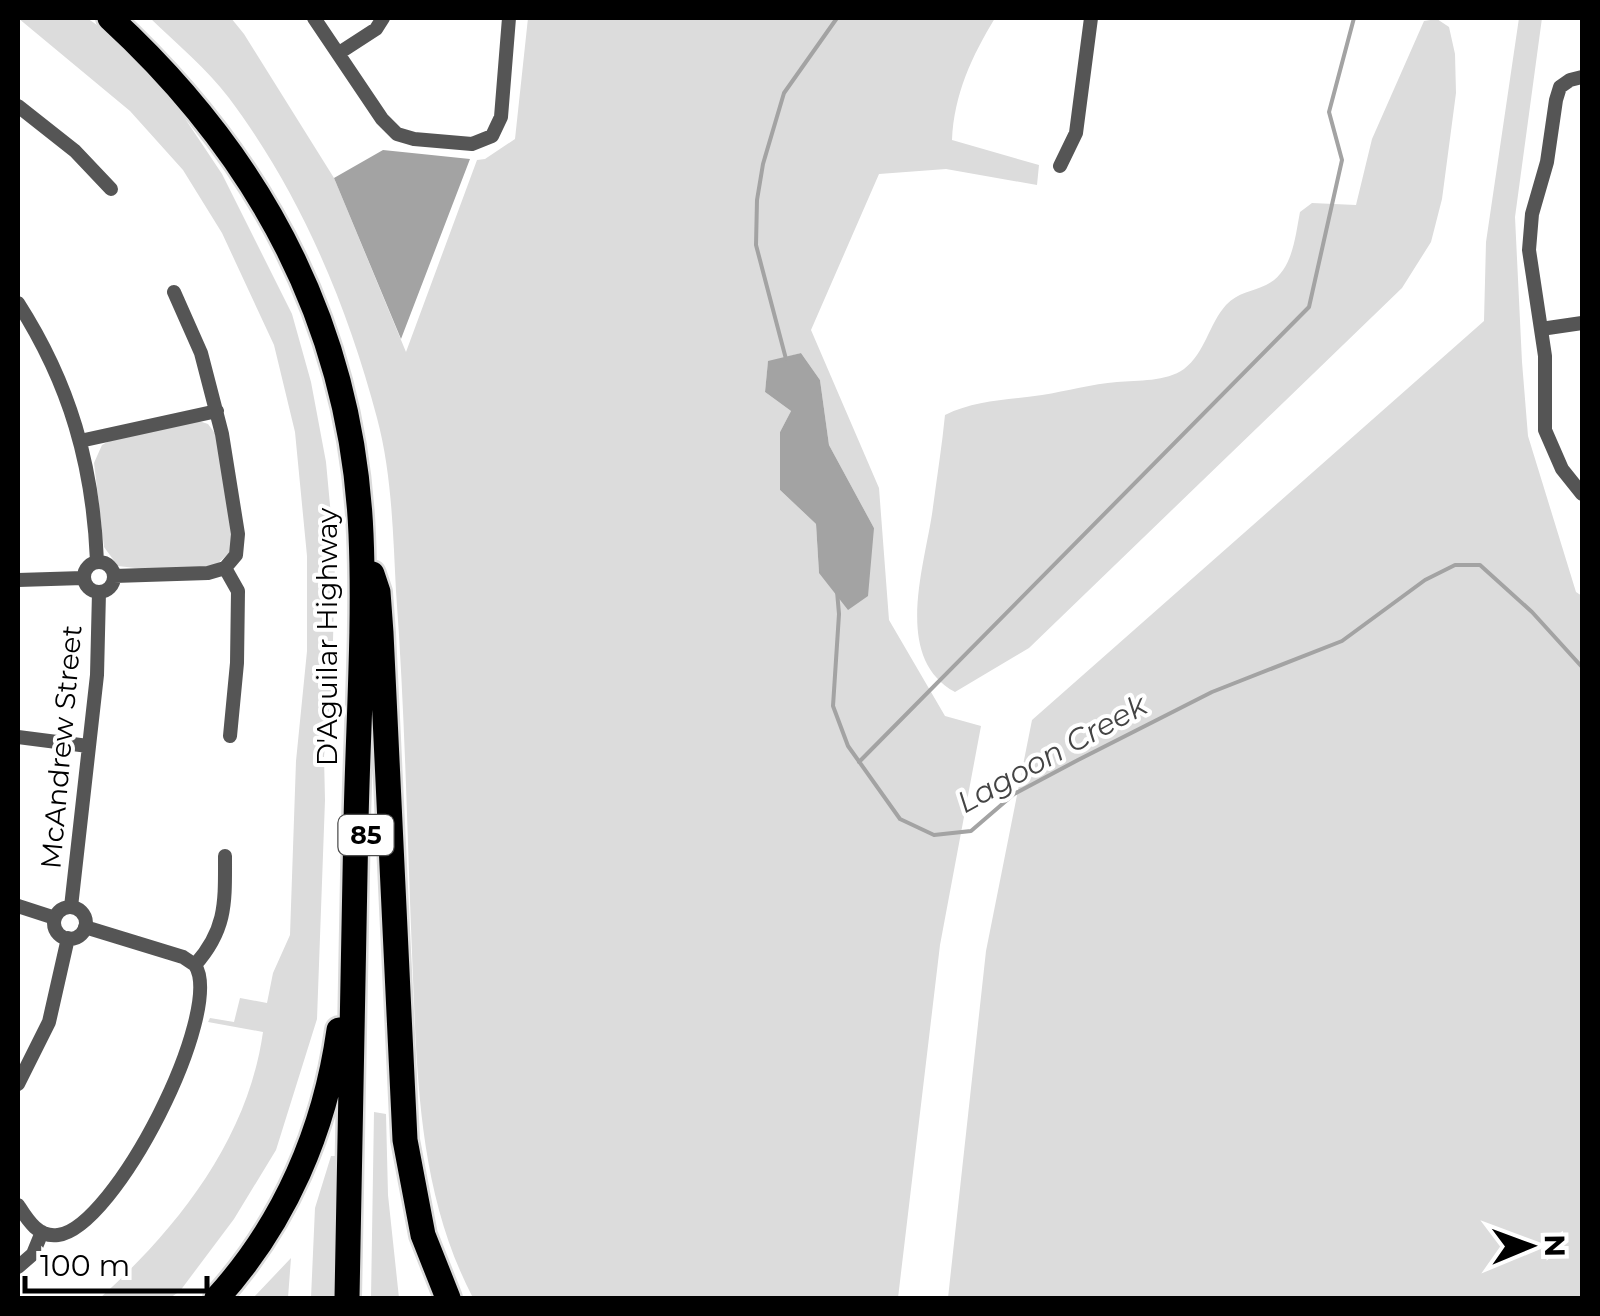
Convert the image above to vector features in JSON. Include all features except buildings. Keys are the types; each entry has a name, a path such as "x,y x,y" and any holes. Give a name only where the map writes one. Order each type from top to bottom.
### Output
{"highway":[{"name":"D'Aguilar Highway","path":"110,18 160,64 253,184 304,286 338,384 355,466 361,534 356,837 348,855 342,1013 332,1070 317,1128 281,1210 252,1255 217,1298"},
{"name":"D'Aguilar Highway","path":"122,18 217,113 268,189 304,257 333,332 358,428 370,514 372,574 358,1298"},
{"path":"372,574 380,620 405,1140 423,1235 448,1298"},
{"path":"347,1298 356,837"}],"street":[{"path":"314,18 397,134 414,139 482,142 498,128 502,118 510,18"},
{"path":"340,53 384,18"},
{"path":"1060,166 1076,133 1091,18"},
{"path":"1582,78 1570,80 1560,88 1556,100 1547,162 1532,214 1530,272 1545,356 1545,430 1562,469 1582,494"},
{"path":"18,106 75,151 111,189"},
{"path":"114,576 208,573 225,568 236,554 238,534 217,411 201,353 174,292"},
{"path":"18,303 60,376 80,440 97,561"},
{"path":"1541,329 1582,323"},
{"path":"80,440 217,411"},
{"path":"97,561 106,563 114,576 112,585 100,592 86,587 83,578 88,565 97,561"},
{"path":"225,568 238,592 230,736"},
{"path":"18,580 83,578"},
{"name":"McAndrew Street","path":"71,907 96,674 100,592"},
{"path":"18,736 88,746"},
{"path":"195,965 220,928 225,856"},
{"path":"18,906 55,918"},
{"path":"71,907 83,914 85,927 78,936 68,938 57,931 55,918 61,910 71,907"},
{"path":"18,1204 28,1221 42,1232 56,1236 73,1229 110,1192 141,1150 186,1053 202,987 195,965 183,957 85,927"},
{"path":"18,1084 48,1022 68,938"},
{"path":"18,1267 33,1254 42,1232"}],"shaded area":[{"path":"18,18 87,18 114,37 176,105 222,174 292,314 311,382 326,462 335,559 332,681 324,756 317,1019 276,1150 234,1219 180,1291 170,1298 100,1298 182,1211 225,1145 255,1071 263,1032 208,1022 210,1018 234,1022 240,998 267,1003 273,973 290,935 296,761 307,651 307,556 295,432 274,345 222,233 183,170 130,111"},
{"path":"150,18 231,18 244,34 334,178 406,352 477,160 515,139 528,18 995,18 966,76 956,107 952,140 1039,165 1037,185 946,169 879,174 811,330 879,488 889,620 945,716 981,726 940,945 898,1298 473,1298 441,1215 423,1130 393,526 377,418 336,292 278,172 220,87","holes":["801,353 820,380 829,445 874,528 819,573 816,524 780,490 780,432 791,411 765,392 768,362"]},
{"path":"1519,18 1542,18 1515,217 1528,436 1576,592 1582,596 1582,1298 948,1298 986,951 1032,720 1484,321 1486,242"},
{"path":"1437,19 1449,27 1455,54 1456,93 1442,199 1431,242 1402,288 1029,648 955,692 935,676 924,656 917,607 945,415 980,403 1160,378 1184,369 1197,355 1226,305 1266,285 1282,272 1291,253 1300,212 1312,203 1356,205 1372,139 1424,21"},
{"path":"383,150 470,159 401,339 334,178"},
{"path":"801,353 820,380 829,445 874,528 868,596 848,610 819,573 816,524 780,490 780,432 791,411 765,392 768,361"},
{"path":"199,421 208,424 217,436 231,551 215,566 152,570 118,566 104,547 94,463 102,445"},
{"path":"374,1112 386,1114 388,1195 399,1298 371,1298"},
{"path":"331,1156 338,1156 333,1298 311,1298 315,1208"},
{"path":"291,1258 288,1298 253,1298"}],"waterway":[{"name":"Lagoon Creek","path":"786,359 756,245 757,200 784,93 837,18"},
{"path":"859,762 1309,307 1342,160 1329,112 1354,18"},
{"name":"Lagoon Creek","path":"837,591 833,706 848,746 900,819 934,835 971,831 1014,794 1078,760 1212,692 1342,641 1425,580 1455,565 1480,565 1532,612 1582,667"}]}
